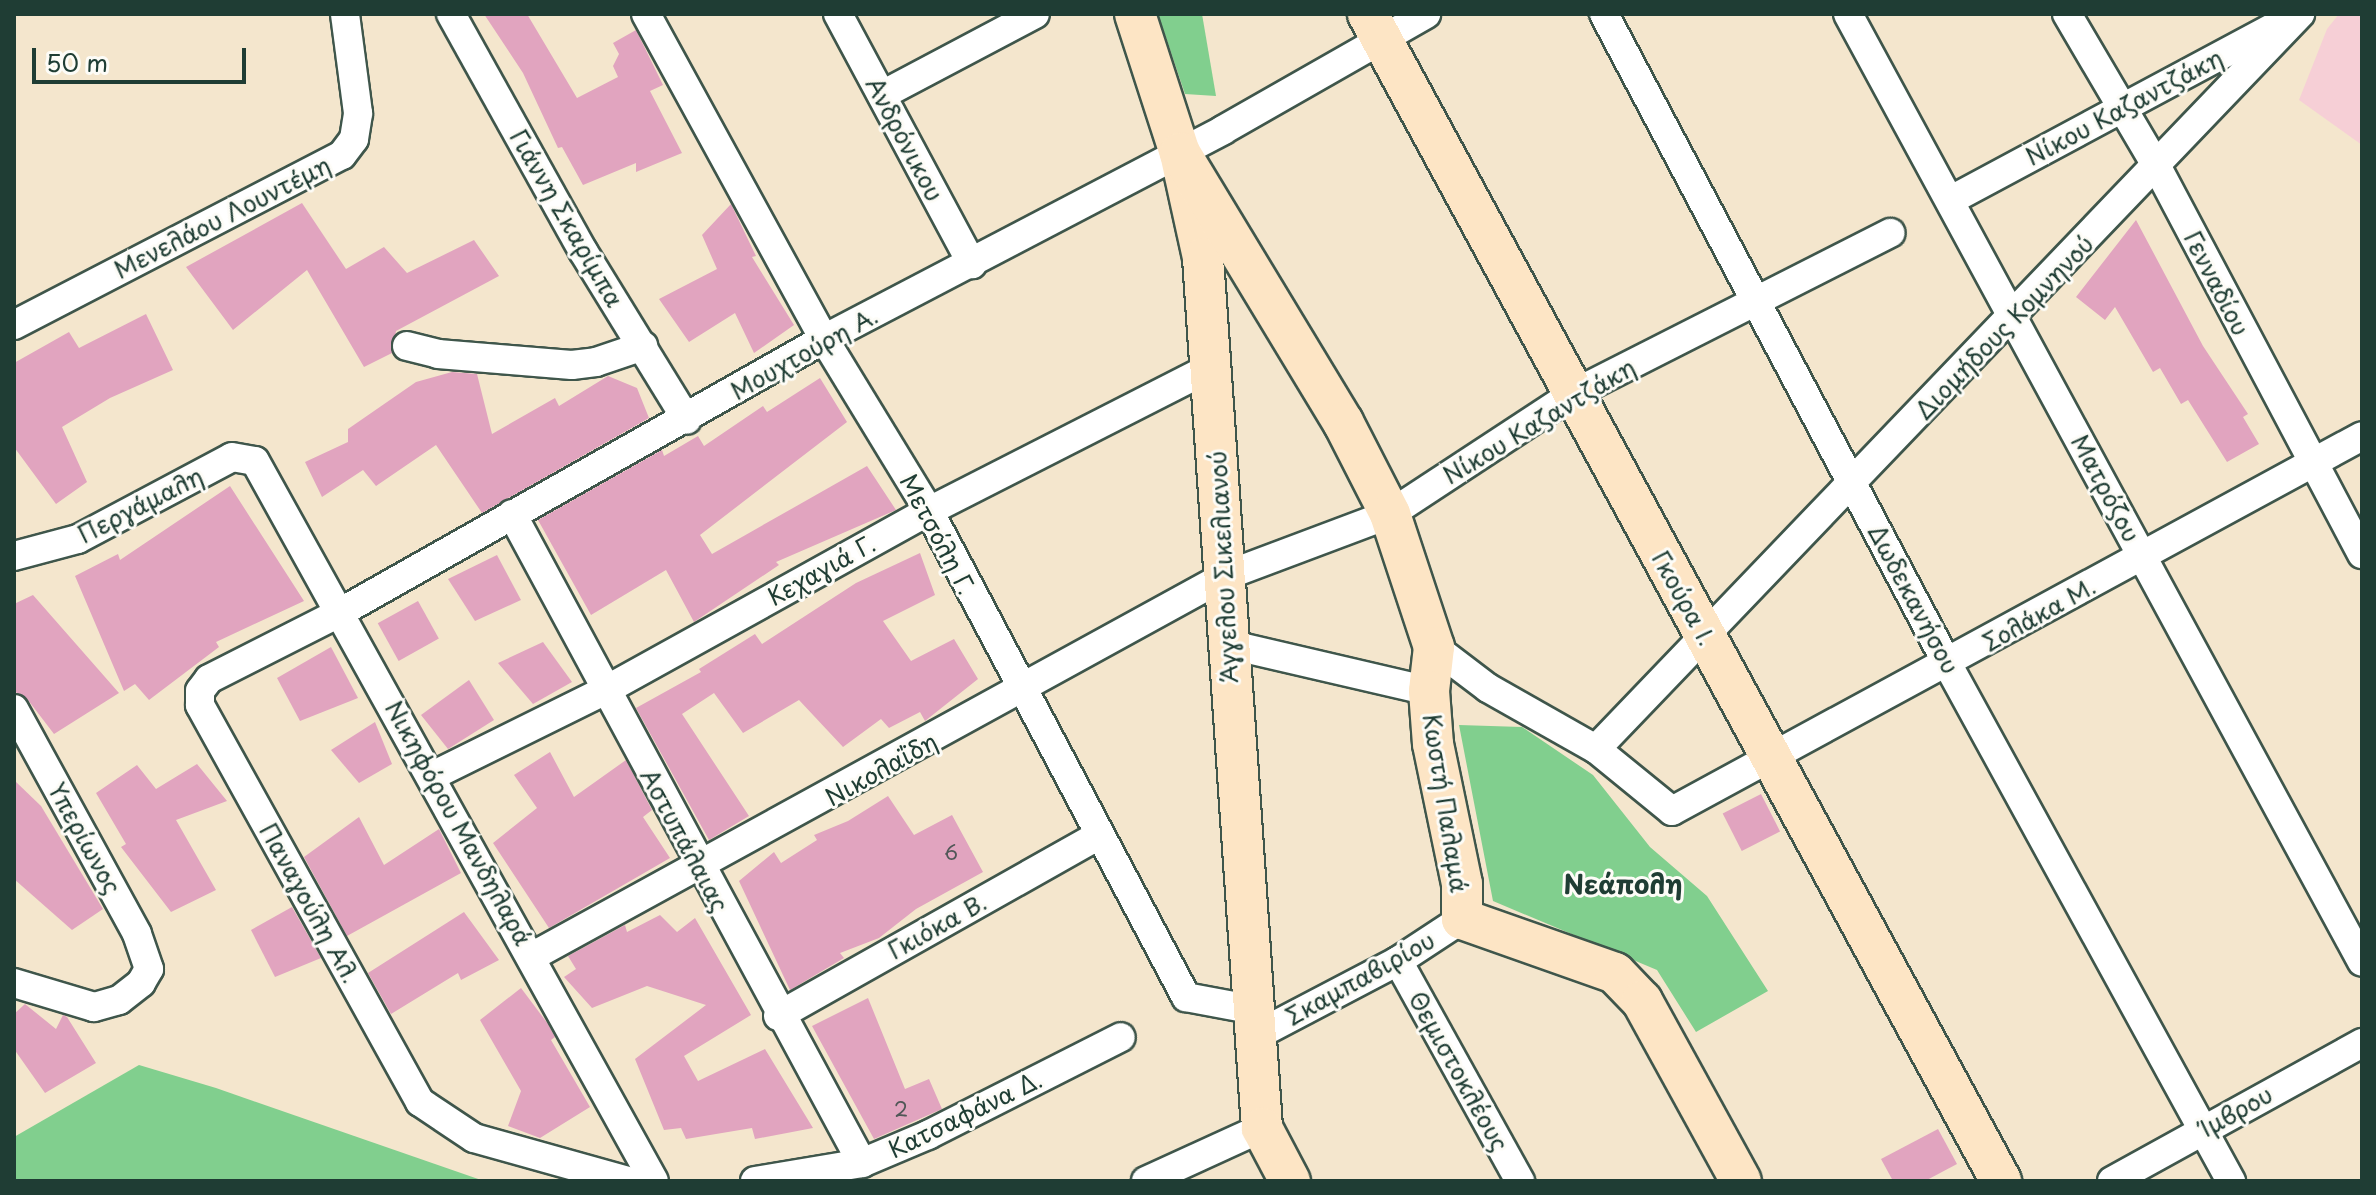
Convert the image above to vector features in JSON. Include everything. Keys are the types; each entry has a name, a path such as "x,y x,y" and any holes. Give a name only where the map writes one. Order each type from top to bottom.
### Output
{"street":[{"name":"Μενελάου Λουντέμη","path":"14,325 342,155 354,139 358,113 345,14"},
{"name":"Γιάννη Σκαρίμπα","path":"451,14 583,251 687,420"},
{"name":"Ανδρόνικου","path":"838,14 972,264"},
{"path":"882,95 1035,14"},
{"name":"Άγγελου Σικελιανού","path":"1135,14 1180,153 1203,258 1262,1128"},
{"name":"Μουχτούρη Α.","path":"200,705 200,691 209,679 341,612 512,514 687,420 824,339 1180,153 1374,25 1426,14"},
{"name":"Δωδεκανήσου","path":"1604,14 1948,665 2231,1181"},
{"name":"Ματρόζου","path":"1848,14 2015,316 2362,962"},
{"name":"Γενναδίου","path":"2067,14 2157,167 2309,462 2362,554"},
{"name":"Νίκου Καζαντζάκη","path":"1951,200 2299,14"},
{"name":"Διομήδους Κομνηνού","path":"1705,637 2015,316 2299,14"},
{"name":"Μετσόλη Γ.","path":"650,15 824,339 929,511 1097,836 1186,997 1256,1023"},
{"name":"Γκούρα Ι.","path":"1374,25 2001,1181"},
{"name":"Κωστή Παλαμά","path":"1180,153 1343,422 1390,514 1434,647 1429,691 1433,744 1462,884 1462,919 1615,973 1642,1001 1741,1181"},
{"name":"Νίκου Καζαντζάκη","path":"1225,576 1390,514 1573,394 1755,298 1891,233"},
{"path":"407,346 438,354 572,365 596,362 643,346"},
{"name":"Κεχαγιά Γ.","path":"432,776 606,690 929,511 1212,367"},
{"name":"Σολάκα Μ.","path":"1596,749 1672,811 1769,755 1948,665 2309,462 2362,436"},
{"name":"Περγάμαλη","path":"14,556 78,539 232,457 249,457 260,467"},
{"name":"Νικηφόρου Μανδηλαρά","path":"260,467 533,956 654,1181"},
{"name":"Αστυπάλαιας","path":"512,514 778,1016 862,1163"},
{"name":"Νικολαΐδη","path":"533,956 700,869 1225,576"},
{"path":"1434,647 1488,688 1596,749 1705,637"},
{"path":"1227,644 1429,691"},
{"name":"Παναγούλη Αλ.","path":"200,705 420,1102 474,1138 628,1181"},
{"name":"Υπερίωνος","path":"14,709 137,934 149,969 141,983 119,1000 94,1007 14,983"},
{"name":"Γκιόκα Β.","path":"778,1016 1097,836"},
{"name":"Σκαμπαβιρίου","path":"1256,1023 1398,961 1462,919"},
{"name":"Θεμιστοκλέους","path":"1398,961 1520,1181"},
{"name":"Κατσαφάνα Δ.","path":"755,1181 862,1163 928,1135 1121,1037"},
{"name":"Ίμβρου","path":"2112,1181 2362,1043"},
{"path":"1146,1181 1262,1128 1290,1181"}],"shaded area":[{"path":"2339,14 2362,14 2362,145 2299,100 2327,29"}],"green space":[{"path":"1158,14 1202,14 1216,96 1185,94"},
{"path":"1459,725 1522,727 1593,775 1650,847 1707,896 1768,991 1696,1032 1657,970 1493,901"},
{"path":"139,1065 216,1088 484,1181 14,1181 14,1137"}],"building":[{"path":"484,14 527,14 577,98 618,77 613,66 619,54 613,43 636,30 663,85 650,91 682,153 636,172 636,163 583,185 562,147 558,148 523,73"},
{"path":"302,203 346,269 384,247 407,273 474,240 499,276 396,331 392,353 364,367 307,270 233,330 186,267"},
{"path":"731,204 756,256 752,257 794,325 754,353 735,313 689,342 659,299 717,269 702,235"},
{"path":"2136,220 2203,346 2248,414 2243,417 2259,444 2227,462 2188,400 2181,404 2160,368 2153,372 2115,307 2105,320 2076,297"},
{"path":"146,314 173,370 110,398 62,427 87,482 56,504 14,447 14,363 69,332 79,348"},
{"path":"452,372 477,374 492,434 555,398 559,406 608,376 637,388 649,418 482,513 436,445 376,486 363,470 322,497 305,462 348,442 348,429 416,382"},
{"path":"820,378 847,422 700,535 712,554 867,466 896,510 776,562 779,565 694,622 666,570 591,615 538,520 662,450 664,456 698,436 704,446 763,406 767,412"},
{"path":"230,486 304,601 216,642 219,647 149,700 135,684 124,691 75,576 118,554 120,560"},
{"path":"920,553 935,595 883,621 911,661 954,639 978,679 925,721 920,712 889,728 881,719 843,747 799,700 743,733 714,693 682,714 749,816 709,840 636,708 701,672 699,669 755,634 762,644 856,583"},
{"path":"497,555 521,600 475,621 448,579"},
{"path":"33,595 119,693 54,734 28,700 14,691 14,604"},
{"path":"418,601 439,639 399,661 378,623"},
{"path":"543,642 572,682 533,704 498,663"},
{"path":"331,647 358,698 300,721 277,678"},
{"path":"469,680 494,720 448,749 421,715"},
{"path":"375,722 392,764 359,783 331,750"},
{"path":"550,752 574,797 626,760 652,810 643,817 670,858 549,928 493,843 537,808 514,775"},
{"path":"197,764 227,801 176,820 216,890 171,912 121,847 126,844 96,793 137,765 156,789"},
{"path":"14,780 41,806 103,909 72,930 14,879"},
{"path":"1761,794 1780,831 1742,851 1723,814"},
{"path":"888,796 914,835 952,815 983,872 916,909 879,938 840,953 844,958 790,990 739,881 774,852 781,863 817,840 814,835 848,821"},
{"path":"359,817 384,865 439,829 461,873 347,936 304,857"},
{"path":"292,907 321,958 275,977 251,930"},
{"path":"464,912 499,960 461,980 458,973 391,1014 368,973"},
{"path":"660,915 677,932 695,918 751,1015 684,1056 698,1081 765,1049 813,1128 755,1139 752,1128 686,1139 681,1128 664,1130 635,1059 706,1005 647,986 592,1008 564,977 576,969 568,956 625,925 627,932"},
{"path":"521,988 548,1024 555,1037 551,1040 590,1107 540,1138 508,1126 521,1091 480,1020"},
{"path":"868,998 905,1089 929,1079 942,1109 874,1139 812,1026"},
{"path":"25,1004 56,1029 63,1015 67,1017 96,1063 45,1093 14,1049 14,1014"},
{"path":"1938,1129 1957,1164 1925,1181 1893,1181 1881,1159"}],"district":[{"name":"Νεάπολη","path":"1623,884"}]}
